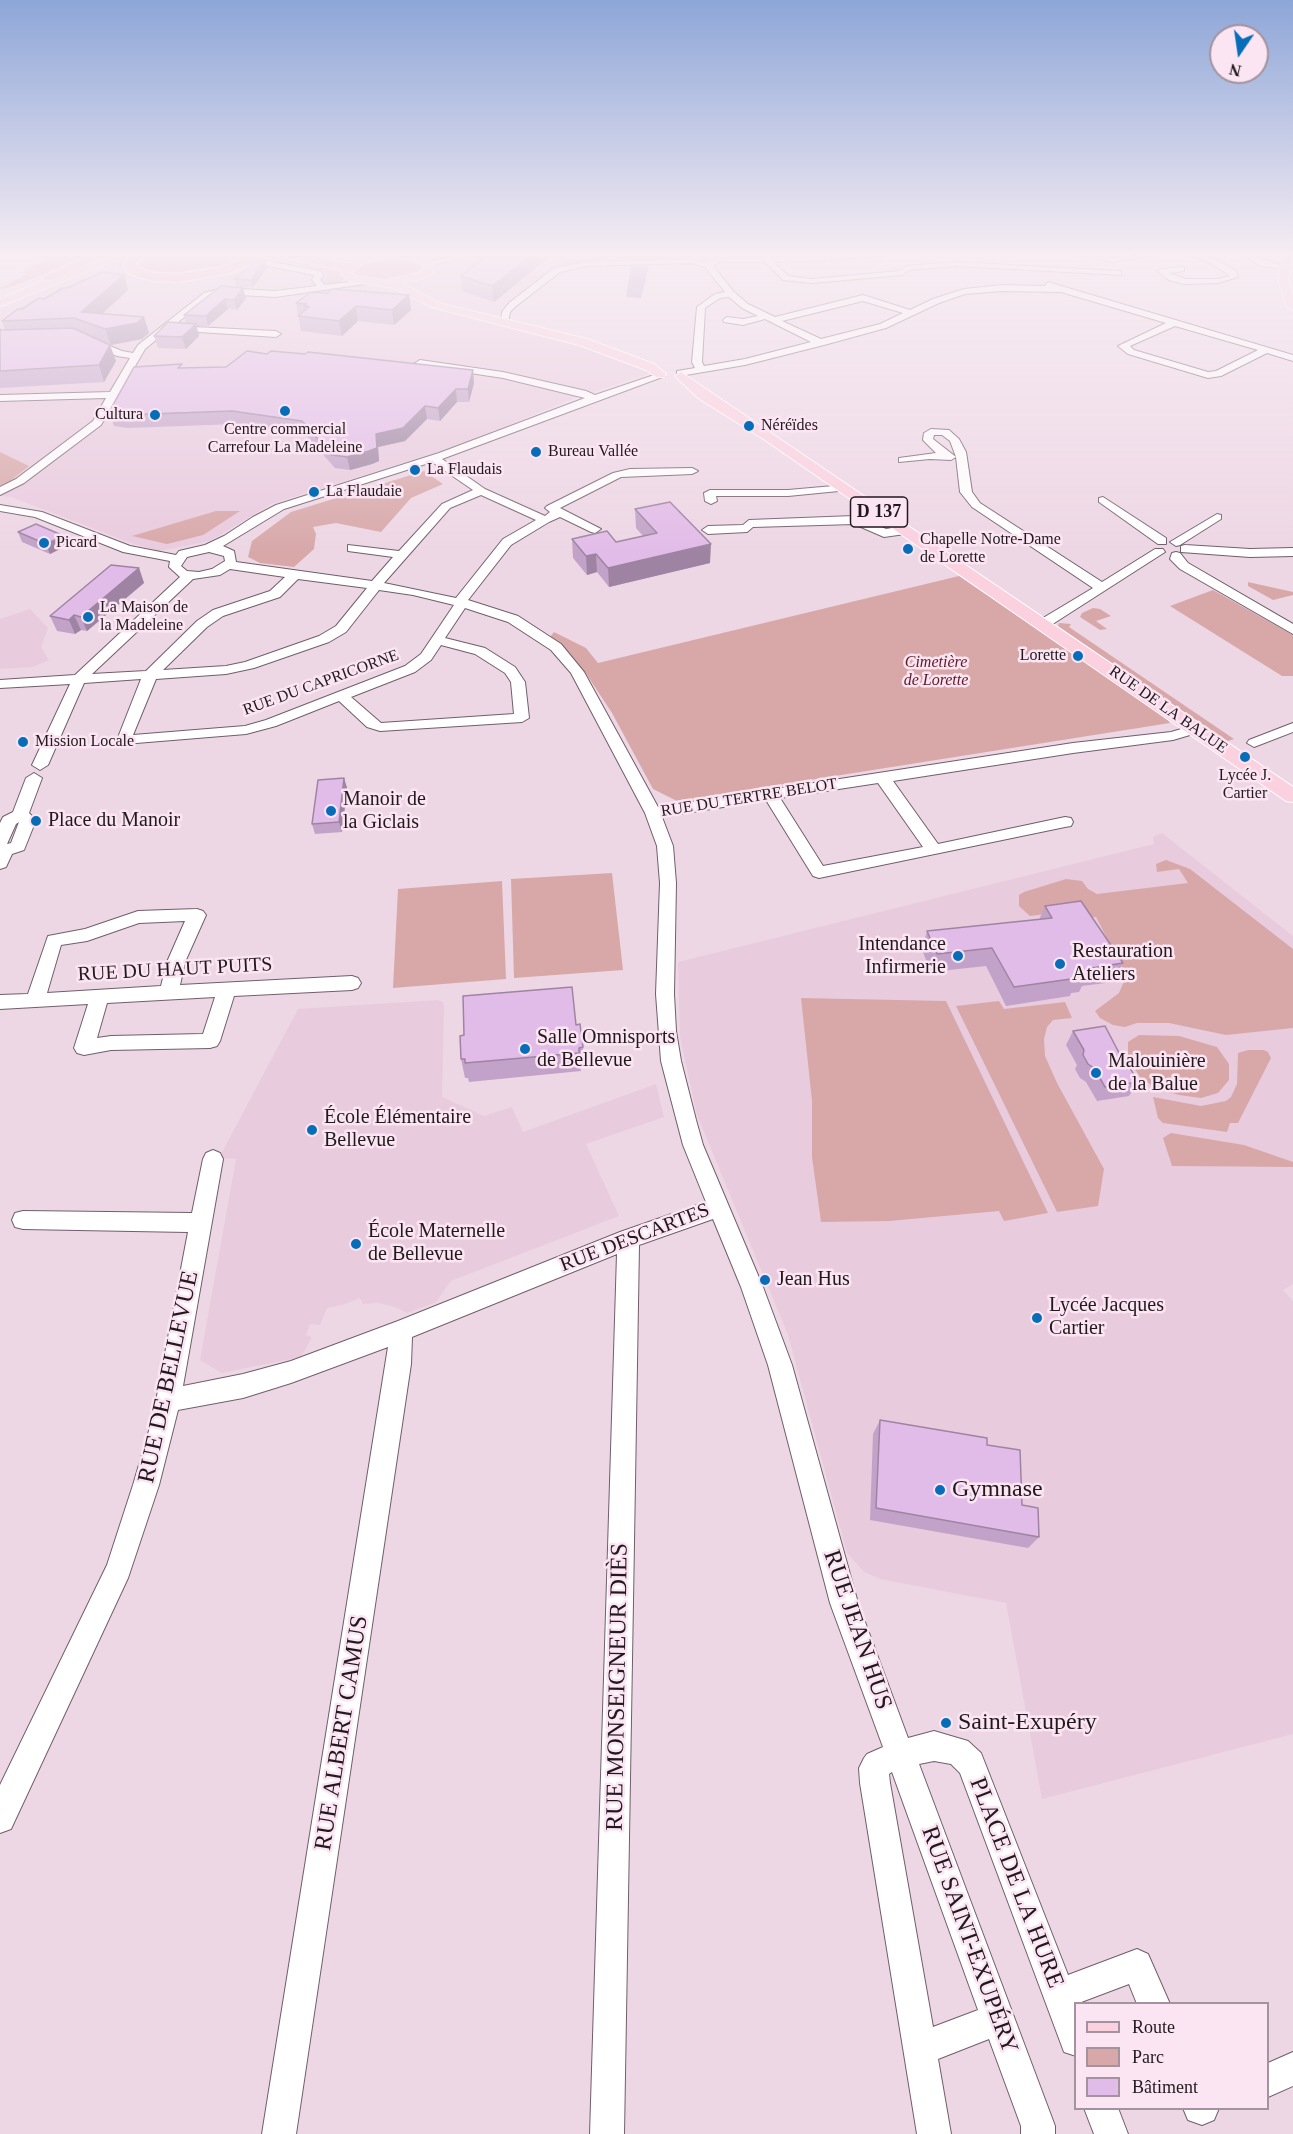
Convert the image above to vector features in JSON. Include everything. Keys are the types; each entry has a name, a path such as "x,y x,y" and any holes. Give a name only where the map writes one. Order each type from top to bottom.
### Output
{"main road":[{"name":"D 137","path":"614,354 670,376 703,395 845,488 1043,624"},
{"name":"D 137","path":"618,354 670,376"},
{"name":"RUE DE LA BALUE","path":"1043,624 1293,796"}],"street":[{"path":"119,354 135,356 97,423 20,481 18,486 1,502 127,549 178,559"},
{"path":"698,354 701,369"},
{"path":"227,545 231,558 228,565 208,574 190,575 177,571 175,567 178,559 191,551 227,545 257,519 280,507 434,458 599,396 670,376 779,354"},
{"path":"1136,354 1208,375 1218,374 1259,354"},
{"path":"1278,354 1293,358"},
{"path":"420,363 503,375 599,396"},
{"path":"0,398 113,394"},
{"path":"947,457 928,440 931,432 949,433 962,458 966,492 976,506 1102,588"},
{"path":"903,460 930,456 962,458"},
{"path":"434,458 481,491 545,520"},
{"path":"595,529 551,508 617,475 630,472 692,471"},
{"path":"711,501 710,493 788,493 845,488"},
{"path":"0,684 238,668 324,639 340,629 446,506 481,491"},
{"path":"1103,500 1160,547 1250,553 1293,552"},
{"name":"RUE DU CAPRICORNE","path":"150,675 124,740 246,730 410,669 426,657 461,602 507,542 560,512"},
{"path":"1217,517 1179,549 1176,559 1184,566 1293,630"},
{"path":"708,530 747,528 745,521 854,520 861,521 884,533 905,530"},
{"path":"1043,624 1102,588 1160,547"},
{"path":"352,548 402,555"},
{"name":"RUE DU TERTRE BELOT","path":"228,565 377,584 461,602 513,620 535,632 565,657 577,672 653,813 1073,748 1173,736 1195,729"},
{"path":"150,675 210,617 275,594 296,573"},
{"path":"1,850 18,846 28,820 20,815 79,679 190,575"},
{"path":"342,696 372,724 380,727 522,718 518,682 510,670 480,651 436,640"},
{"path":"1254,743 1293,727"},
{"path":"882,777 934,850"},
{"path":"770,794 819,872 1065,822"},
{"name":"RUE DESCARTES","path":"169,1400 243,1386 291,1372 401,1331 628,1239 719,1207 693,1145 671,1061 665,994 668,892 666,855 663,839 653,813"},
{"path":"35,1000 54,940 87,935 138,917 197,915 176,962 169,992"},
{"name":"RUE DU HAUT PUITS","path":"0,1002 352,983"},
{"path":"100,997 84,1048 111,1043 210,1041 227,989"},
{"name":"RUE DE BELLEVUE","path":"0,1818 119,1569 146,1485 169,1400 213,1159"},
{"name":"RUE JEAN HUS","path":"719,1207 752,1287 780,1365 844,1603 901,1754"},
{"path":"23,1220 202,1224"},
{"name":"RUE MONSEIGNEUR DIÈS","path":"607,2134 628,1239"},
{"name":"RUE ALBERT CAMUS","path":"279,2134 399,1364 401,1331"},
{"name":"PLACE DE LA HURE","path":"901,1754 934,1746 944,1747 958,1751 971,1763 1074,2035"},
{"path":"901,1754 877,1764 874,1768 934,2134"},
{"name":"RUE SAINT-EXUPÉRY","path":"901,1754 1041,2131"},
{"path":"1072,1990 1137,1965 1153,2002"},
{"path":"920,2049 998,2019"},
{"path":"1269,2080 1293,2069"},
{"path":"1101,2110 1111,2134"}],"shaded area":[{"path":"0,354 604,354 651,373 578,397 454,447 271,504 210,541 159,551 131,543 11,497 0,496"},
{"path":"30,609 48,628 41,647 49,660 33,667 0,669 0,619"},
{"name":"Lycée Jacques Cartier","path":"1162,833 1293,936 1293,1284 1283,1290 1293,1301 1293,1734 1042,1799 1006,1603 880,1579 864,1572 847,1553 788,1335 697,1115 680,1037 678,962 1154,844 1153,837"},
{"path":"438,1000 443,1002 444,1007 442,1097 484,1116 512,1107 523,1132 656,1084 664,1117 586,1144 619,1216 451,1281 436,1302 407,1313 379,1303 363,1304 360,1298 327,1308 320,1325 310,1324 306,1335 312,1337 301,1357 222,1373 200,1360 236,1159 219,1158 298,1009"}],"green space":[{"path":"0,452 29,466 0,489"},
{"path":"424,471 443,484 411,498 381,532 336,523 313,527 316,534 314,549 294,567 260,563 248,557 252,541 291,512"},
{"path":"216,511 240,511 203,535 167,544 132,536"},
{"name":"Cimetière de Lorette","path":"959,576 1165,716 1170,723 677,801 653,789 612,713 587,675 563,646 550,637 554,632 586,648 598,663"},
{"path":"1248,582 1293,592 1293,595 1273,600 1248,586"},
{"path":"1213,590 1293,635 1293,676 1282,676 1170,606"},
{"path":"1093,608 1100,609 1111,616 1096,621 1107,629 1100,630 1080,617 1082,613"},
{"path":"1059,623 1071,624 1069,627 1234,739 1225,742 1058,626"},
{"path":"1166,860 1190,869 1293,949 1293,1028 1226,1035 1169,1023 1137,1023 1125,1027 1113,1025 1100,1018 1095,1011 1119,993 1125,979 1124,971 1096,917 1075,918 1069,911 1030,916 1019,906 1019,895 1024,892 1066,879 1082,881 1088,889 1097,894 1188,883 1179,869 1157,872 1156,864"},
{"path":"612,873 623,970 514,978 511,879"},
{"path":"502,881 506,979 393,988 398,889"},
{"path":"801,998 946,1001 1048,1213 1004,1221 999,1211 889,1221 821,1222 812,1157 812,1101"},
{"path":"999,1001 1004,1009 1065,1002 1072,1018 1053,1020 1047,1027 1044,1039 1045,1056 1057,1083 1104,1169 1098,1206 1057,1212 956,1006"},
{"path":"1139,1035 1179,1036 1217,1047 1229,1064 1229,1080 1218,1093 1201,1098 1157,1089 1140,1077 1128,1059 1128,1042"},
{"path":"1248,1050 1264,1050 1271,1058 1238,1123 1230,1123 1227,1132 1163,1123 1158,1118 1153,1097 1201,1106 1226,1101 1231,1097 1237,1084 1238,1053"},
{"path":"1171,1133 1244,1145 1293,1162 1293,1167 1172,1166 1163,1138"}],"building":[{"path":"0,354 105,354 99,365 0,371"},
{"name":"Centre commercial Carrefour La Madeleine","path":"244,354 323,354 473,370 468,389 456,389 438,408 425,406 403,428 376,434 377,448 347,457 332,455 302,421 232,411 123,415 109,412 134,367 182,364 178,368 226,367"},
{"path":"670,502 711,544 608,568 596,554 586,556 572,539 607,531 616,542 657,533 635,509"},
{"path":"36,524 64,536 46,544 18,532"},
{"path":"111,565 139,568 81,617 74,615 69,620 50,616"},
{"path":"344,778 339,822 312,824 318,780"},
{"path":"1081,901 1123,963 1085,969 1088,974 1077,975 1078,978 1014,987 992,948 937,954 927,931 1052,918 1045,906"},
{"name":"Salle Omnisports de Bellevue","path":"572,987 576,1025 580,1024 583,1047 579,1048 579,1053 465,1063 465,1059 461,1059 460,1036 464,1035 463,996"},
{"path":"1105,1026 1127,1068 1130,1068 1138,1082 1105,1087 1094,1068 1088,1064 1083,1055 1084,1050 1073,1031"},
{"name":"Gymnase","path":"880,1420 987,1438 987,1445 1020,1450 1022,1505 1038,1508 1039,1537 876,1508"}],"place":[{"name":"Centre commercial Carrefour La Madeleine","path":"285,411"},
{"name":"Cultura","path":"155,415"},
{"name":"Néréïdes","path":"749,426"},
{"name":"Bureau Vallée","path":"536,452"},
{"name":"La Flaudais","path":"415,470"},
{"name":"La Flaudaie","path":"314,492"},
{"name":"Picard","path":"44,543"},
{"name":"Chapelle Notre-Dame de Lorette","path":"908,549"},
{"name":"La Maison de la Madeleine","path":"88,617"},
{"name":"Lorette","path":"1078,656"},
{"name":"Mission Locale","path":"23,742"},
{"name":"Lycée J. Cartier","path":"1245,757"},
{"name":"Manoir de la Giclais","path":"331,811"},
{"name":"Place du Manoir","path":"36,821"},
{"name":"Intendance Infirmerie","path":"958,956"},
{"name":"Restauration Ateliers","path":"1060,964"},
{"name":"Salle Omnisports de Bellevue","path":"525,1049"},
{"name":"Malouinière de la Balue","path":"1096,1073"},
{"name":"École Élémentaire Bellevue","path":"312,1130"},
{"name":"École Maternelle de Bellevue","path":"356,1244"},
{"name":"Jean Hus","path":"765,1280"},
{"name":"Lycée Jacques Cartier","path":"1037,1318"},
{"name":"Gymnase","path":"940,1490"},
{"name":"Saint-Exupéry","path":"946,1723"}]}
